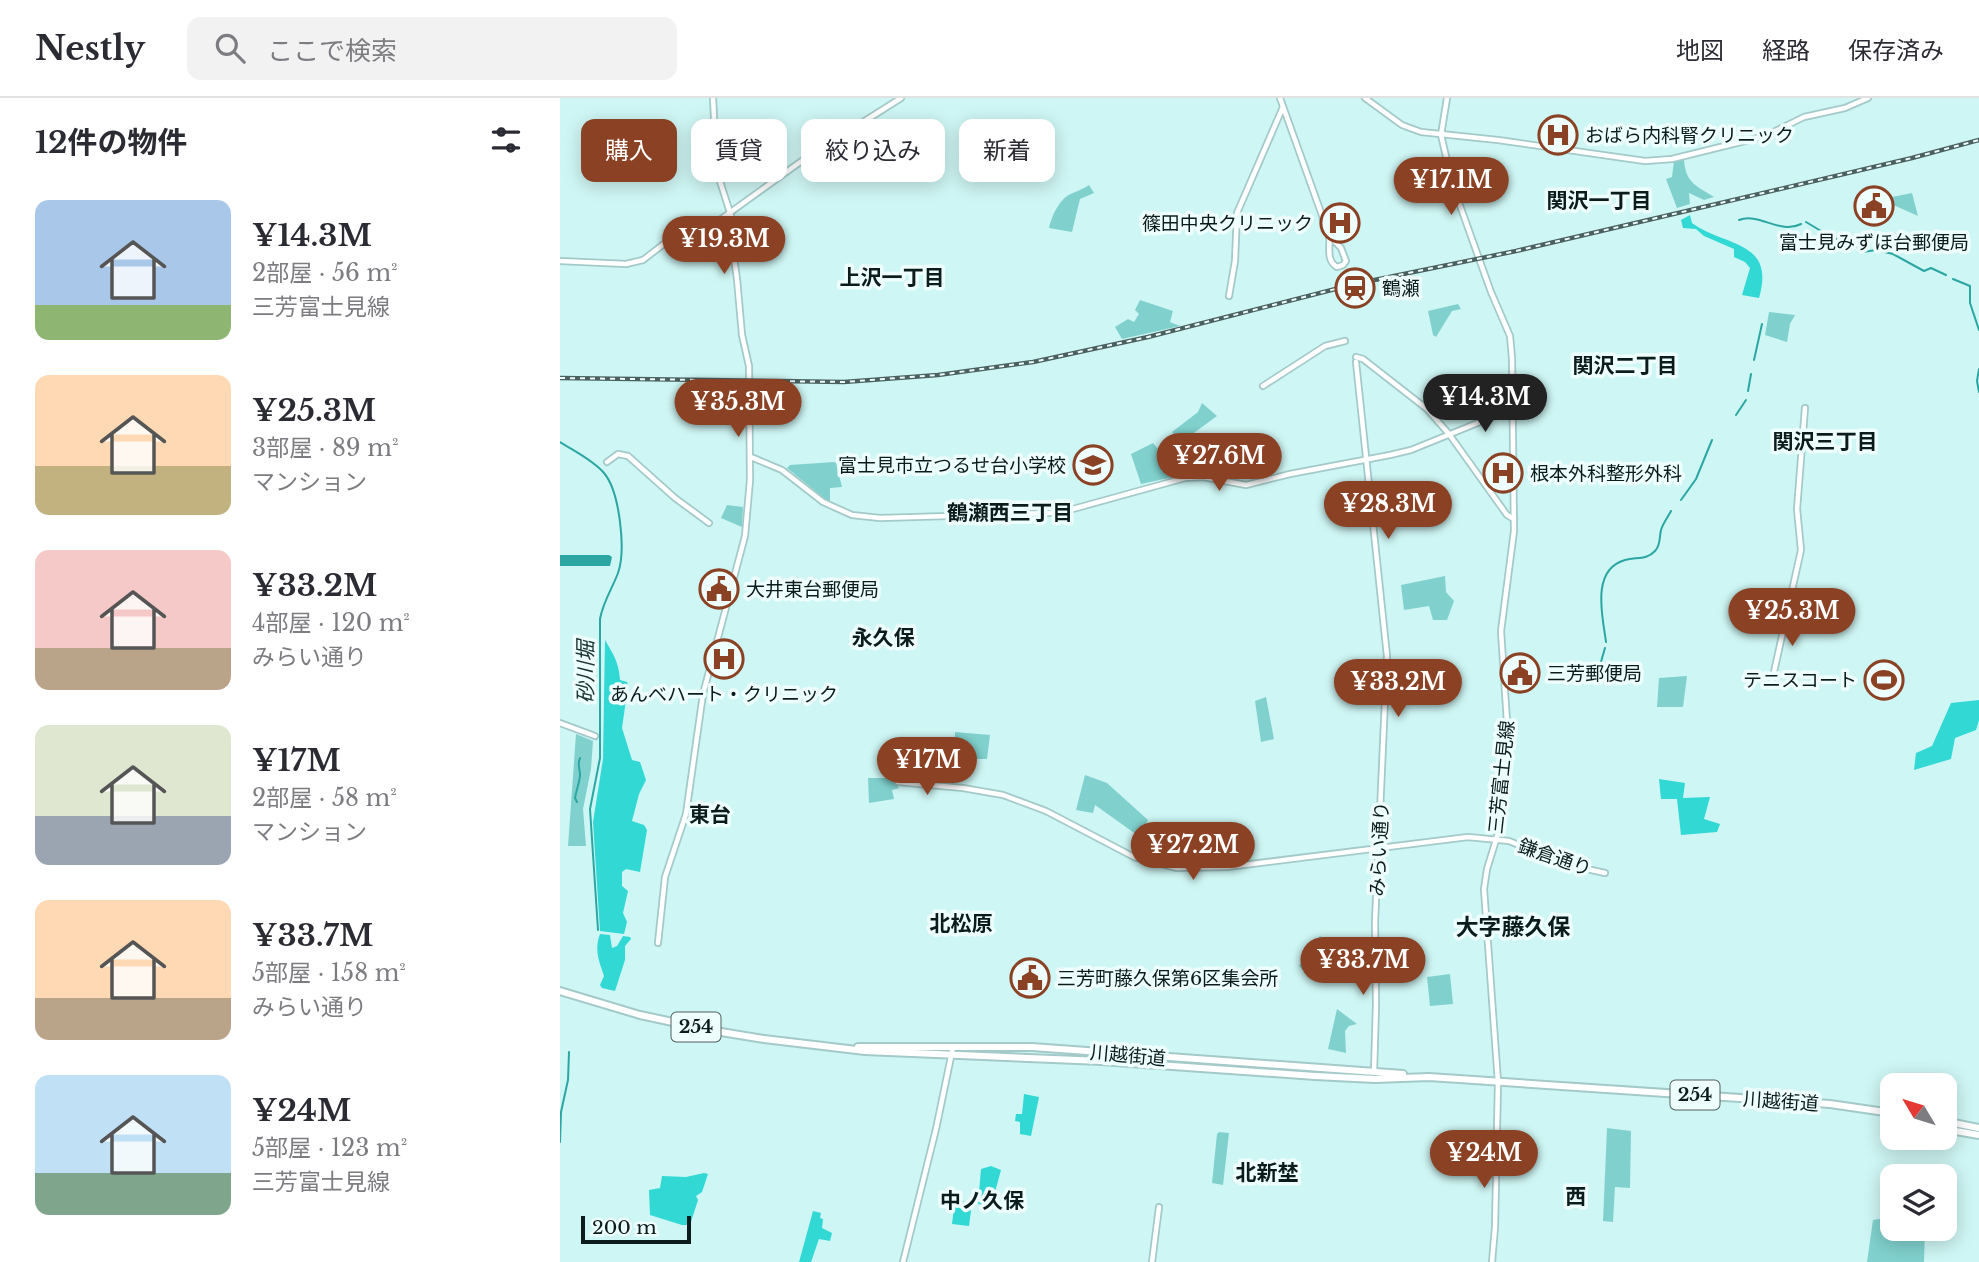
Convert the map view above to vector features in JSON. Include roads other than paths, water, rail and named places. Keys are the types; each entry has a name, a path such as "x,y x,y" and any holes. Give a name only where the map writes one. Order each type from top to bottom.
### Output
{"highway":[{"name":"川越街道","path":"560,991 639,1015 715,1031 865,1051 1105,1061 1375,1079 1419,1076"},
{"name":"川越街道","path":"836,1047 1032,1047 1830,1104 1880,1111"},
{"path":"1957,1124 1979,1128"},
{"path":"1957,1131 1979,1135"}],"street":[{"path":"658,943 665,877 687,808 704,687 745,536 751,457 749,366 742,335 732,244 733,222 711,153 713,98"},
{"path":"560,261 636,263 643,260 669,240 704,230 797,164 901,98"},
{"path":"1280,98 1329,235 1341,248 1346,261 1343,265 1337,267 1333,264 1328,251 1329,235"},
{"path":"1365,98 1408,128 1441,135 1498,140 1634,160 1684,157 1765,136 1804,117 1845,108 1868,98"},
{"path":"1441,135 1447,98"},
{"path":"1230,296 1237,213 1283,107"},
{"name":"三芳富士見線","path":"1441,135 1458,201 1511,340 1513,549 1501,631 1509,729 1500,823 1484,888 1498,1082 1492,1262"},
{"path":"1263,387 1325,346 1345,341"},
{"name":"みらい通り","path":"1374,1073 1378,848 1387,683 1385,625 1356,360 1363,359 1416,399 1449,435"},
{"path":"1772,681 1801,550 1797,509 1805,408"},
{"path":"751,457 782,470 823,502 852,515 880,518 1058,512 1185,478 1246,485 1411,450 1513,409"},
{"path":"1449,435 1507,515 1514,519"},
{"path":"607,462 618,454 628,456 675,498 709,523"},
{"path":"560,723 595,736"},
{"name":"鎌倉通り","path":"898,782 971,789 1005,796 1057,817 1134,857 1172,868 1208,869 1458,837 1496,839 1518,844 1577,867 1605,873"},
{"path":"903,1262 953,1047"},
{"path":"1152,1262 1159,1207"}],"waterway":[{"path":"1739,220 1754,219 1785,227 1801,224"},
{"path":"1806,222 1825,236 1849,242 1863,252 1876,250 1893,254 1924,271 1931,268 1946,275"},
{"path":"1953,279 1970,286 1970,303 1979,330"},
{"path":"1754,360 1762,324"},
{"path":"1979,369 1979,392"},
{"path":"1748,391 1751,374"},
{"path":"1736,415 1746,400"},
{"path":"1681,500 1696,479 1712,440"},
{"name":"砂川堀","path":"560,442 604,473 614,494 620,522 621,551 618,573 600,619 600,758 590,809 598,930"},
{"path":"1606,642 1601,596 1607,574 1614,565 1625,560 1652,554 1657,549 1662,527 1671,511"},
{"path":"1598,672 1605,648"},
{"path":"577,802 575,798 580,777 580,758"},
{"name":"砂川堀","path":"560,1142 569,1052"}],"railway":[{"path":"560,378 844,382 938,375 1033,362 1148,337 1355,284 1516,251 1979,140"}],"place":[{"name":"おばら内科腎クリニック","path":"1558,135"},
{"name":"富士見みずほ台郵便局","path":"1874,206"},
{"name":"篠田中央クリニック","path":"1340,223"},
{"name":"鶴瀬","path":"1355,288"},
{"name":"富士見市立つるせ台小学校","path":"1093,465"},
{"name":"根本外科整形外科","path":"1503,473"},
{"name":"大井東台郵便局","path":"719,589"},
{"name":"あんべハート・クリニック","path":"724,659"},
{"name":"三芳郵便局","path":"1520,673"},
{"name":"テニスコート","path":"1884,680"},
{"name":"三芳町藤久保第6区集会所","path":"1030,978"}],"district":[{"name":"関沢一丁目","path":"1599,201"},
{"name":"上沢一丁目","path":"892,278"},
{"name":"関沢二丁目","path":"1625,366"},
{"name":"関沢三丁目","path":"1825,442"},
{"name":"鶴瀬西三丁目","path":"1010,513"},
{"name":"永久保","path":"883,638"},
{"name":"東台","path":"710,815"},
{"name":"北松原","path":"961,924"},
{"name":"大字藤久保","path":"1513,927"},
{"name":"北新埜","path":"1267,1173"},
{"name":"西","path":"1576,1197"},
{"name":"中ノ久保","path":"982,1201"}]}
